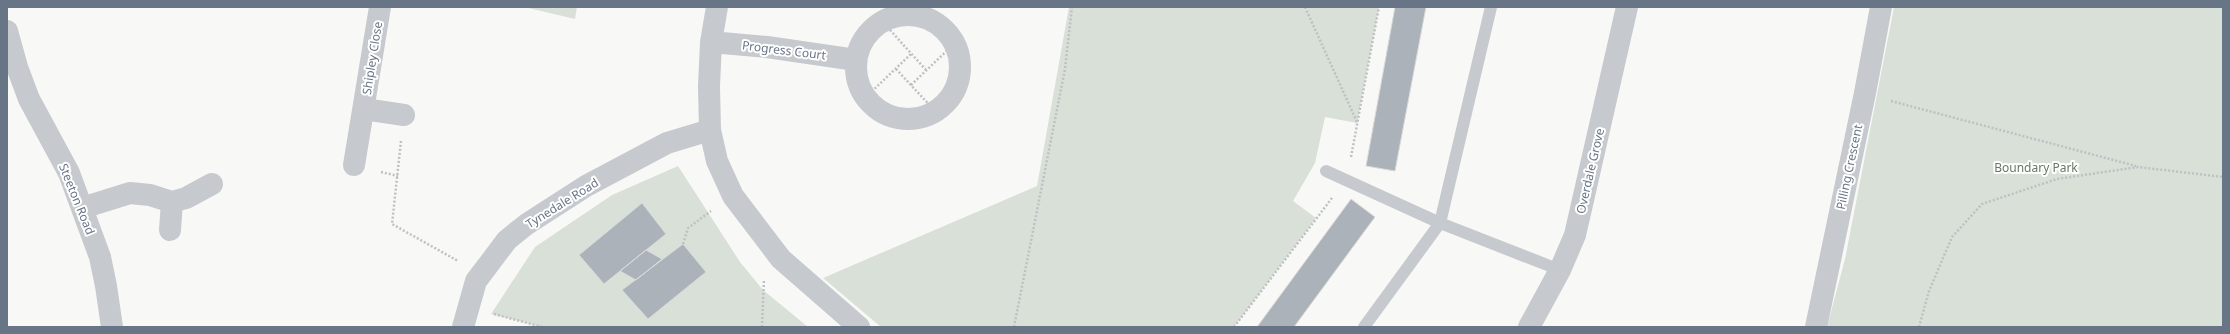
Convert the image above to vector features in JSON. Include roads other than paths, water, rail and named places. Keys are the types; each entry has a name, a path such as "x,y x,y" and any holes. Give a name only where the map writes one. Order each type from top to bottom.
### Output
{"street":[{"name":"Shipley Close","path":"354,165 380,7"},
{"path":"716,7 711,42 708,86 710,130 717,161 733,196 781,259 859,327"},
{"name":"Overdale Grove","path":"1529,327 1560,270 1575,235 1627,7"},
{"name":"Pilling Crescent","path":"1816,327 1865,93 1881,7"},
{"path":"913,14 928,18 942,26 955,43 959,53 960,79 949,100 936,112 925,117 910,120 895,118 881,112 866,97 856,75 856,60 860,45 869,32 882,21 897,16 913,14"},
{"name":"Steeton Road","path":"7,31 17,67 29,99 69,173 100,257 112,327"},
{"name":"Progress Court","path":"711,42 767,47 856,60"},
{"name":"Shipley Close","path":"364,109 404,115"},
{"name":"Tynedale Road","path":"465,318 476,280 507,240 527,224 580,190 667,143 710,130"},
{"path":"82,208 130,193 150,195 172,202 186,198 212,184"},
{"path":"170,230 172,202"}],"lane":[{"path":"1364,327 1440,223 1491,7"},
{"path":"1326,171 1440,223 1560,270"}],"park label":[{"name":"Boundary Park","path":"2036,167"}]}
